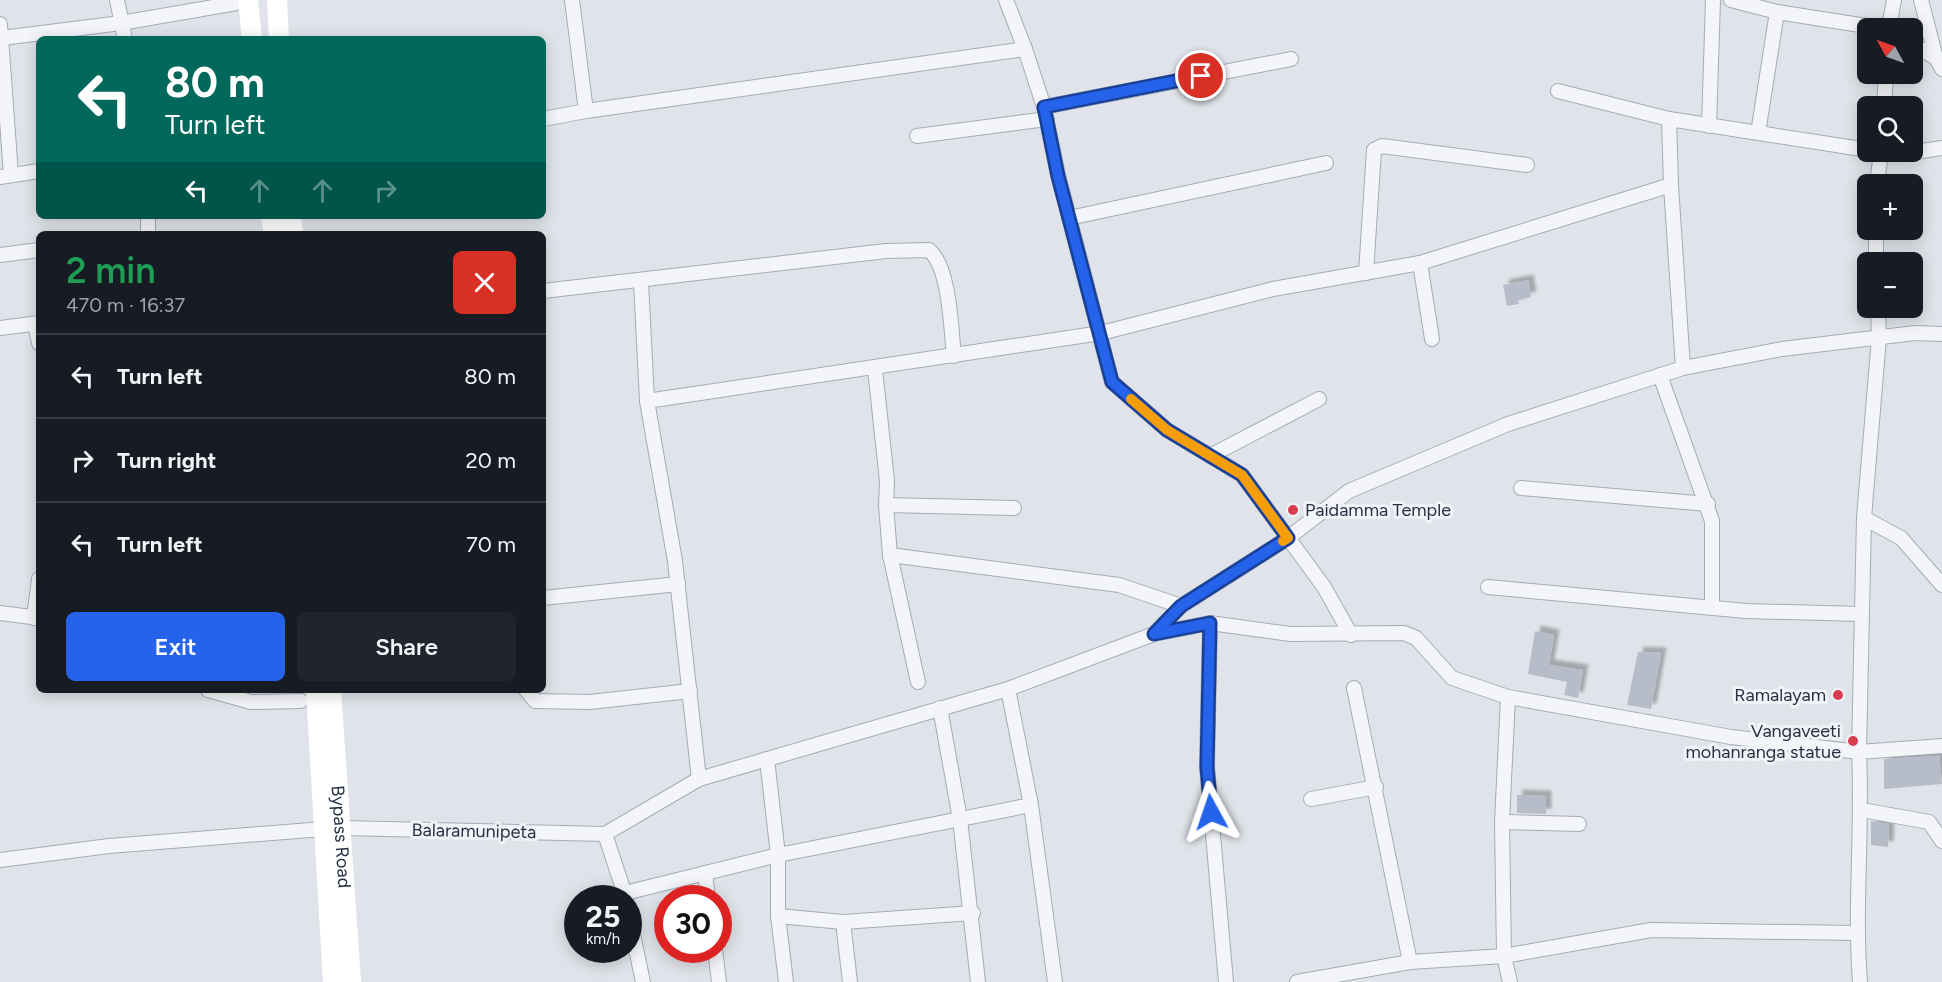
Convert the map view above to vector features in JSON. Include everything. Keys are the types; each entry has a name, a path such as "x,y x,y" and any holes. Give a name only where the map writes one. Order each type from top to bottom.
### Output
{"main road":[{"path":"277,0 279,36"},
{"path":"248,1 252,36"},
{"name":"Bypass Road","path":"331,693 333,982"},
{"name":"Bypass Road","path":"308,696 319,727 351,982"}],"street":[{"path":"117,0 123,36"},
{"path":"572,0 586,111"},
{"path":"1006,0 1025,49 1045,113 1112,382 1167,430 1242,475 1324,587 1351,635"},
{"path":"1709,126 1713,0"},
{"path":"1731,0 1777,12 1857,25"},
{"path":"1890,18 1894,0"},
{"path":"1922,0 1939,63"},
{"path":"36,171 6,176 1,31 60,35 248,1"},
{"path":"1758,133 1777,12"},
{"path":"546,118 1025,49"},
{"path":"1923,52 1939,63"},
{"path":"917,136 1045,113 1291,59"},
{"path":"1558,91 1669,119 1857,148"},
{"path":"1669,119 1683,368"},
{"path":"1366,273 1374,150 1382,146 1527,165"},
{"path":"1923,151 1942,148"},
{"path":"1070,218 1326,163"},
{"path":"647,402 1101,333 1273,289 1420,263 1671,185"},
{"path":"546,291 641,282 886,251 930,249 935,254 943,272 954,356"},
{"path":"0,255 36,250"},
{"path":"1420,263 1432,339"},
{"path":"641,282 647,402 678,584 699,778"},
{"path":"1860,982 1856,933 1862,810 1859,752 1861,614 1864,518 1879,338 1878,318"},
{"path":"0,328 36,323"},
{"path":"1154,634 1181,606 1288,538 1349,491 1508,424 1683,368 1782,349 1915,333 1942,334"},
{"path":"875,369 887,481 886,505 890,555 918,682"},
{"path":"1660,375 1713,521 1712,606"},
{"path":"1210,456 1318,399"},
{"path":"1521,488 1708,504"},
{"path":"886,505 1014,508"},
{"path":"1864,518 1901,538 1942,585"},
{"path":"890,555 1119,585 1181,606"},
{"path":"546,598 678,584"},
{"path":"1488,587 1712,606 1746,611 1861,614"},
{"path":"0,613 36,618"},
{"path":"1210,623 1207,767 1226,982"},
{"path":"621,885 605,834 699,778 1008,689 1154,634 1210,623 1290,634 1410,634 1452,678 1508,697 1731,737 1859,752 1942,746"},
{"path":"1354,688 1410,962"},
{"path":"1008,689 1031,805 1055,982"},
{"path":"528,693 535,701 558,703 690,691"},
{"path":"218,693 250,702 308,696"},
{"path":"1508,697 1502,822 1504,956 1510,982"},
{"path":"940,708 960,819 973,913 978,982"},
{"path":"767,759 778,855 778,916 786,982"},
{"path":"1311,799 1376,788"},
{"path":"642,891 778,855 1031,805"},
{"path":"1862,810 1936,821 1942,841"},
{"path":"1502,822 1579,824"},
{"name":"Balaramunipeta","path":"0,860 109,846 333,829 605,834"},
{"path":"705,873 706,885"},
{"path":"778,916 843,922 973,913"},
{"path":"843,922 850,982"},
{"path":"1297,982 1410,962 1504,956 1651,930 1856,933"},
{"path":"639,963 643,982"},
{"path":"717,963 719,982"}],"building":[{"path":"1528,280 1531,297 1518,300 1519,304 1507,306 1503,285"},
{"path":"1535,631 1554,635 1549,665 1583,670 1578,698 1564,695 1567,682 1528,674"},
{"path":"1638,652 1661,653 1651,709 1627,705"},
{"path":"1939,756 1942,784 1884,789 1884,759"},
{"path":"1517,795 1546,796 1546,814 1517,813"},
{"path":"1871,821 1889,824 1888,847 1871,845"}],"slow traffic":[{"path":"1131,399 1167,430 1242,475 1288,538 1283,541"}],"place":[{"name":"Paidamma Temple","path":"1293,510"},
{"name":"Ramalayam","path":"1838,695"},
{"name":"Vangaveeti mohanranga statue","path":"1853,741"}],"route":[{"path":"1201,76 1044,107 1058,176 1112,382 1167,430 1242,475 1288,538 1181,606 1154,634 1210,623 1207,767 1211,812"}]}
